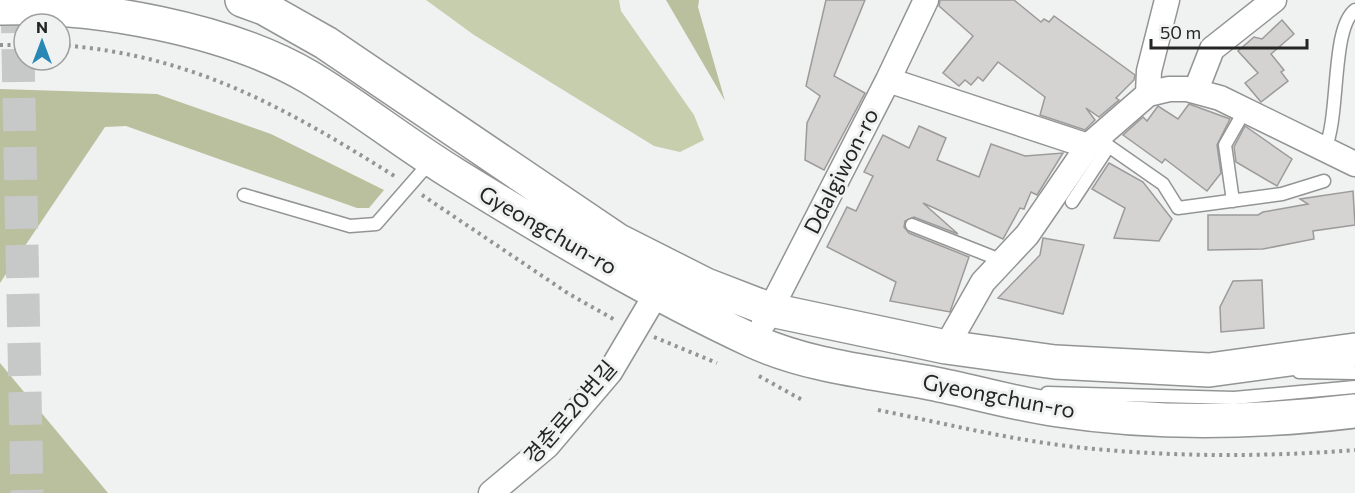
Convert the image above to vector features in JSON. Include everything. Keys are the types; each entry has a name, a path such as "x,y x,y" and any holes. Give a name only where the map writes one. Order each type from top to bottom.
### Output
{"main road":[{"name":"Gyeongchun-ro","path":"242,0 264,8 326,44 617,240 705,285 771,310 946,347 1055,362 1209,370 1355,350"},
{"name":"Gyeongchun-ro","path":"0,8 48,6 143,20 231,43 307,76 432,160 559,239 754,341 797,358 965,389 1055,410 1160,421 1234,422 1355,411"}],"street":[{"name":"Ddalgiwon-ro","path":"754,341 888,80 926,0"},
{"path":"1148,94 1149,71 1167,0"},
{"path":"1196,90 1212,49 1274,0"},
{"path":"888,80 1098,143"},
{"path":"946,347 983,282 1027,235 1098,143 1148,94 1168,89 1196,90 1221,98 1355,164"},
{"name":"경춘로20번길","path":"491,493 547,446 610,372 633,329 658,291"}],"lane":[{"path":"1325,149 1333,129 1340,43 1346,18 1355,10"},
{"path":"1233,201 1225,145 1245,110"},
{"path":"1072,202 1098,143 1163,184 1178,208 1282,195 1324,181"},
{"path":"244,195 357,228 376,224 381,220 432,160"},
{"path":"912,225 1002,261"},
{"path":"1209,370 1355,373"},
{"path":"965,389 1144,398 1234,398 1355,387"}],"path":[{"path":"72,47 143,57 242,89 334,138 569,294 633,329 717,363"},
{"path":"759,376 804,401"}],"green space":[{"path":"426,0 619,0 621,11 694,115 704,140 680,152 654,146 474,35"},
{"path":"666,0 699,0 698,7 725,101"},
{"path":"0,89 157,94 271,134 384,190 369,208 357,208 126,126 105,127 0,283"},
{"path":"0,363 108,493 0,493"}],"building":[{"path":"826,0 865,0 834,76 865,93 824,170 805,160 807,123 820,96 806,86"},
{"path":"940,0 1014,0 1041,22 1044,19 1049,22 1054,16 1135,75 1134,80 1116,98 1119,100 1099,117 1086,108 1095,120 1085,130 1040,115 1045,97 998,62 983,81 978,77 971,85 965,80 959,86 943,73 973,36 939,6"},
{"path":"1282,20 1294,34 1271,54 1284,70 1281,72 1288,81 1261,102 1245,83 1258,73 1238,51 1254,37 1262,39"},
{"path":"1189,104 1230,119 1217,145 1221,173 1207,191 1165,159 1162,163 1123,135 1143,117 1147,121 1158,106 1178,119"},
{"path":"919,126 946,138 937,160 979,177 991,144 1025,156 1063,153 1037,195 1031,192 1024,209 1020,208 1003,239 923,203 958,234 914,217 905,221 904,227 909,233 969,257 950,312 890,301 896,282 827,247 847,207 856,211 873,176 864,172 883,135 909,148"},
{"path":"1245,126 1292,159 1277,186 1236,162 1234,147"},
{"path":"1109,163 1143,182 1172,219 1159,241 1114,238 1125,208 1092,189"},
{"path":"1353,191 1355,225 1313,231 1314,239 1263,249 1208,250 1208,215 1258,215 1263,212 1308,204 1300,199"},
{"path":"1043,238 1084,245 1063,314 998,298 1040,255"},
{"path":"1262,280 1264,328 1221,332 1220,307 1233,281"}],"tunnel":[{"path":"17,0 27,493"}]}
